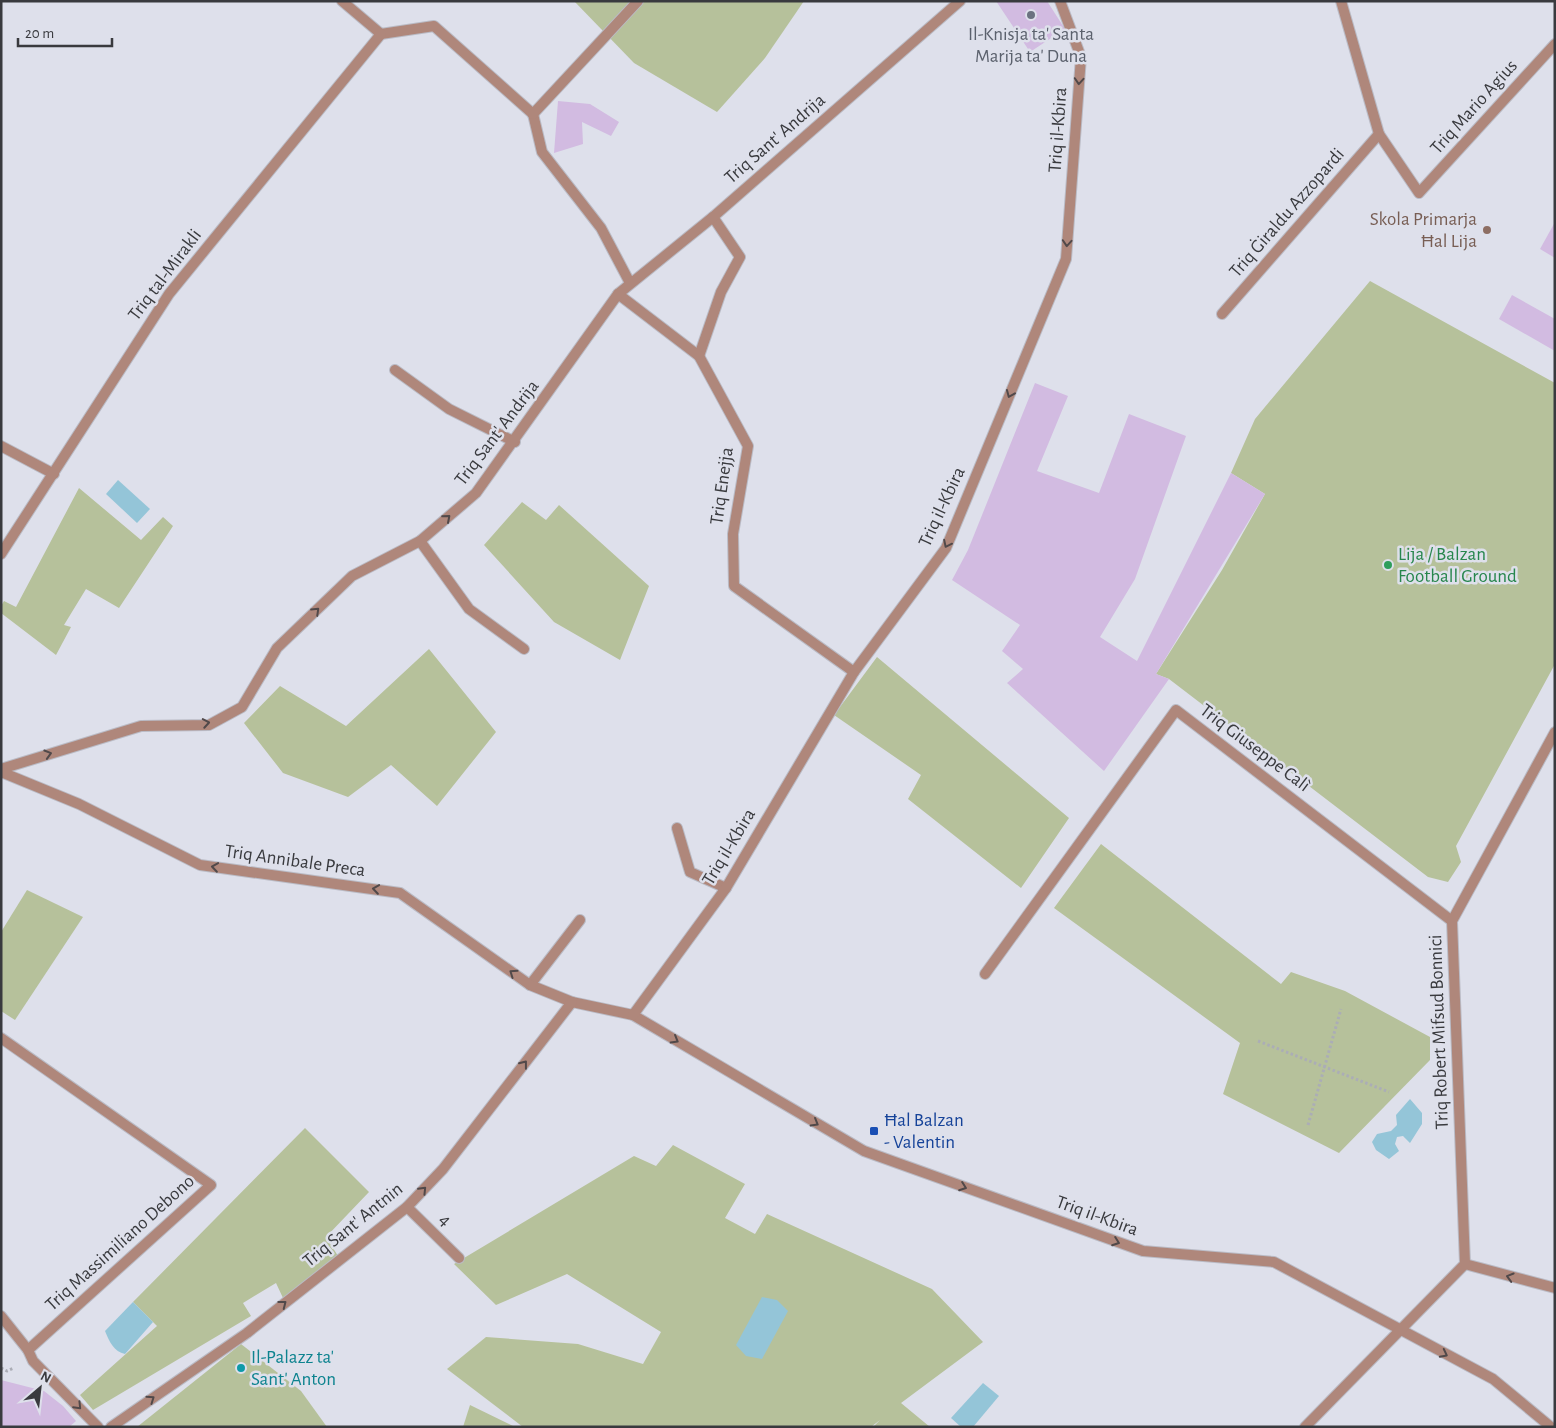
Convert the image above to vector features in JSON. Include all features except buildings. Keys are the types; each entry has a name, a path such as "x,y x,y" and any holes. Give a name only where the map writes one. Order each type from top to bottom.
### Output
{"street":[{"path":"342,1 381,34 434,26 533,114 542,152 601,228 630,283"},
{"path":"533,114 638,1"},
{"name":"Triq Sant' Andrija","path":"1,770 141,726 209,725 242,707 277,648 352,576 420,541 476,493 515,442 618,294 713,217 960,1"},
{"name":"Triq il-Kbira","path":"633,1016 726,888 854,672 946,548 1066,259 1081,57 1060,1"},
{"path":"1341,1 1379,134"},
{"name":"Triq tal-Mirakli","path":"1,554 169,294 381,34"},
{"name":"Triq Mario Agius","path":"1379,134 1419,193 1555,44"},
{"name":"Triq Ġiraldu Azzopardi","path":"1222,314 1379,134"},
{"path":"699,356 721,292 740,257 713,217"},
{"name":"Triq Enejja","path":"618,294 699,356 748,446 733,534 734,586 854,672"},
{"path":"395,370 449,409 515,442"},
{"path":"1,446 54,474"},
{"path":"420,541 469,608 524,649"},
{"name":"Triq Giuseppe Calì","path":"985,974 1176,710 1452,921"},
{"name":"Triq Robert Mifsud Bonnici","path":"1465,1264 1452,921 1555,732"},
{"name":"Triq Annibale Preca","path":"1,770 79,804 200,865 400,893 530,985 572,1002"},
{"path":"677,828 690,872 726,888"},
{"path":"530,985 580,920"},
{"name":"Triq il-Kbira","path":"572,1002 633,1016 864,1151 1143,1251 1274,1262 1493,1379 1551,1427"},
{"name":"Triq Sant' Antnin","path":"112,1427 247,1332 407,1206 443,1168 572,1002"},
{"name":"Triq Massimiliano Debono","path":"1,1038 211,1185 28,1350"},
{"name":"4","path":"407,1206 459,1258"},
{"path":"1305,1427 1367,1361 1400,1331 1465,1264 1555,1288"},
{"path":"1,1316 28,1350 33,1361 98,1427"}],"path":[{"path":"1308,1125 1341,1009"},
{"path":"1258,1042 1389,1092"}],"green space":[{"path":"574,1 804,1 765,58 717,112 634,63"},
{"name":"Lija / Balzan Football Ground","path":"1370,281 1555,383 1555,664 1456,846 1461,862 1448,882 1428,877 1169,679 1156,674 1222,570 1265,494 1231,473 1255,419"},
{"path":"79,488 141,540 163,517 173,526 119,608 86,589 64,625 71,627 56,655 1,613 1,606 4,601 16,607"},
{"path":"522,502 546,520 559,505 649,586 620,660 554,622 484,545"},
{"path":"429,649 496,732 437,806 391,765 348,797 283,773 244,723 280,686 346,726"},
{"path":"877,657 1069,818 1021,888 908,799 921,775 834,715"},
{"path":"1101,844 1281,984 1291,972 1345,991 1430,1037 1430,1060 1339,1153 1223,1094 1240,1043 1054,908"},
{"path":"27,890 83,917 15,1020 1,1011 1,932"},
{"path":"305,1128 369,1192 326,1237 338,1256 283,1298 276,1283 243,1303 251,1316 93,1410 80,1395 157,1326 133,1302"},
{"path":"673,1145 745,1184 725,1218 755,1234 767,1214 932,1289 983,1342 901,1403 930,1427 873,1427 880,1420 871,1427 523,1427 447,1369 486,1337 578,1344 643,1364 661,1332 567,1274 496,1305 454,1264 634,1156 656,1166"},
{"name":"Il-Palazz ta' Sant' Anton","path":"241,1344 301,1391 327,1427 137,1427"},
{"path":"470,1405 515,1427 463,1427"}],"water":[{"path":"118,480 150,509 137,523 106,494"},
{"path":"1410,1099 1422,1113 1422,1124 1410,1143 1403,1136 1397,1137 1395,1144 1399,1151 1389,1159 1376,1150 1372,1142 1377,1134 1391,1131 1397,1125 1396,1115"},
{"path":"762,1297 777,1300 788,1311 762,1359 746,1356 736,1345"},
{"path":"133,1302 153,1322 125,1354 115,1348 105,1331"},
{"path":"983,1383 999,1396 973,1427 961,1427 951,1418"}],"place":[{"name":"Il-Knisja ta' Santa Marija ta' Duna","path":"1031,15"},
{"name":"Skola Primarja Ħal Lija","path":"1487,230"},
{"name":"Lija / Balzan Football Ground","path":"1388,565"},
{"name":"Ħal Balzan - Valentin","path":"874,1131"},
{"name":"Il-Palazz ta' Sant' Anton","path":"241,1368"}]}
